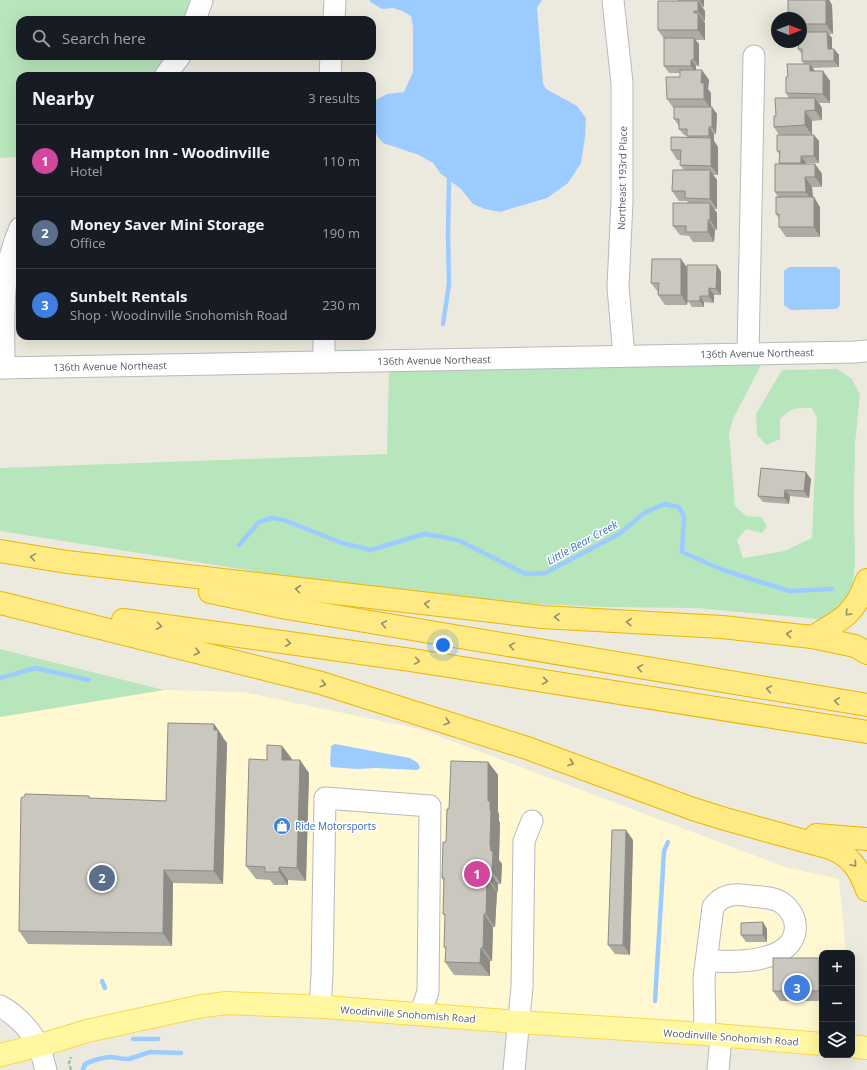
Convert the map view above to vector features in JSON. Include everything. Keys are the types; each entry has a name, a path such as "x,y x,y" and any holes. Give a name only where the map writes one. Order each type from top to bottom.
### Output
{"highway":[{"path":"0,551 67,562 287,608 867,705"},
{"path":"67,562 542,617 722,627 812,637 856,646 867,652"},
{"path":"812,637 841,621 848,614 861,596 867,580"},
{"path":"5,604 411,660 867,732"},
{"path":"5,604 321,683 527,748 693,809 794,839 830,848 841,852 854,864 861,874 867,890"},
{"path":"754,826 814,835 867,839"}],"main road":[{"name":"Woodinville Snohomish Road","path":"0,1055 87,1031 197,1007 226,1003 320,1007 819,1044"},
{"path":"855,1046 867,1048"}],"street":[{"path":"196,16 202,0"},
{"path":"334,16 335,0"},
{"name":"Northeast 193rd Place","path":"613,0 622,83 622,201 618,287 624,356"},
{"path":"748,353 754,56"},
{"path":"168,72 177,60"},
{"path":"330,72 331,60"},
{"path":"2,368 4,299 7,270 16,237"},
{"path":"324,340 324,362"},
{"name":"136th Avenue Northeast","path":"2,368 395,362 748,353 855,352 867,350"},
{"path":"320,1007 322,975 325,798 430,806 428,992 420,1014"},
{"path":"514,1070 522,987 524,841 532,821"},
{"path":"707,960 704,978 718,1070"},
{"path":"0,1006 21,1021 38,1045 46,1070"}],"path":[{"path":"71,1057 69,1063 71,1070"}],"shaded area":[{"path":"164,690 243,692 420,729 785,867 839,879 846,950 819,950 819,1044 226,1003 48,1043 0,1011 0,717"}],"green space":[{"path":"0,0 202,0 196,16 16,16 16,60 177,60 168,72 16,72 16,157 0,158"},
{"path":"761,365 733,419 729,433 735,506 746,516 761,517 767,526 762,533 746,529 737,540 743,558 784,551 812,538 817,418 812,408 791,410 780,419 780,439 767,445 757,435 756,414 782,370 837,369 852,379 860,395 855,443 855,562 853,583 846,602 835,614 818,619 696,608 604,607 490,602 379,591 0,531 0,468 387,454 389,367"},
{"path":"0,649 164,690 0,717"}],"water":[{"path":"370,0 542,0 537,8 543,84 546,89 577,106 586,118 581,163 568,183 547,198 500,212 485,209 473,204 461,189 441,174 433,163 419,155 383,143 376,134 376,100 387,94 404,92 413,72 413,27 411,16 393,8 382,9 370,2"},
{"path":"789,267 836,267 840,270 840,305 837,309 791,310 784,305 784,271"},
{"path":"335,744 410,758 418,763 420,768 417,770 331,767 331,746"}],"building":[{"path":"788,0 826,0 826,24 807,24 807,12 788,12"},
{"path":"658,1 698,1 698,11 694,11 694,13 698,13 698,30 658,30"},
{"path":"807,32 827,32 828,49 834,49 834,61 802,61 802,49 798,49 807,48"},
{"path":"664,38 694,38 694,60 691,60 691,66 664,66"},
{"path":"787,64 810,64 810,71 823,71 823,94 786,93 786,77 788,77"},
{"path":"680,70 702,70 701,83 704,83 704,99 667,99 666,77 680,77"},
{"path":"775,98 815,98 815,110 805,111 805,125 774,127 774,116 776,116"},
{"path":"674,107 712,107 712,127 709,127 709,136 687,136 687,129 679,129 679,119 674,119"},
{"path":"777,135 814,135 814,156 801,156 801,163 779,163 780,151 777,151"},
{"path":"671,137 711,138 711,166 680,165 681,150 671,150"},
{"path":"775,164 815,164 815,177 805,177 806,192 775,192"},
{"path":"673,170 710,170 710,199 685,198 685,191 672,191"},
{"path":"776,197 814,197 814,227 779,227 779,214 776,214"},
{"path":"673,203 710,203 708,232 686,232 686,226 673,226"},
{"path":"652,259 681,259 681,295 658,295 659,283 651,283"},
{"path":"687,265 717,265 716,289 709,288 709,296 700,296 700,301 687,301"},
{"path":"761,468 806,472 804,491 785,490 784,498 758,496"},
{"path":"168,723 214,724 214,730 218,730 214,871 164,870 163,933 19,931 21,798 25,796 25,794 166,801"},
{"path":"267,745 282,746 282,760 300,760 297,868 279,867 279,872 265,872 265,867 246,866 249,759 267,760"},
{"path":"451,761 488,762 488,801 490,801 491,810 490,844 491,851 493,851 492,871 489,871 489,879 487,879 486,914 484,914 483,948 481,948 480,963 445,962 445,914 443,914 444,878 442,878 443,842 446,842"},
{"path":"612,830 626,830 623,945 608,945"},
{"path":"763,922 763,935 741,935 741,923"},
{"path":"773,958 819,958 819,991 773,991"}],"waterway":[{"path":"443,324 449,284 449,180"},
{"name":"Little Bear Creek","path":"239,545 259,522 272,518 284,520 342,543 371,550 424,534 443,537 460,541 526,574 545,573 619,534 644,513 664,504 679,507 684,517 682,552 723,570 789,591 832,589"},
{"path":"0,678 35,668 89,680"},
{"path":"655,1001 664,851 668,842"},
{"path":"102,981 105,988"},
{"path":"133,1039 158,1039"},
{"path":"132,1058 150,1052 181,1053"},
{"path":"83,1070 85,1064 91,1061 110,1057 124,1059 132,1058"}],"place":[{"name":"Ride Motorsports","path":"282,826"},
{"name":"Hampton Inn - Woodinville","path":"477,874"},
{"name":"Money Saver Mini Storage","path":"102,878"},
{"name":"Sunbelt Rentals","path":"797,988"}]}
